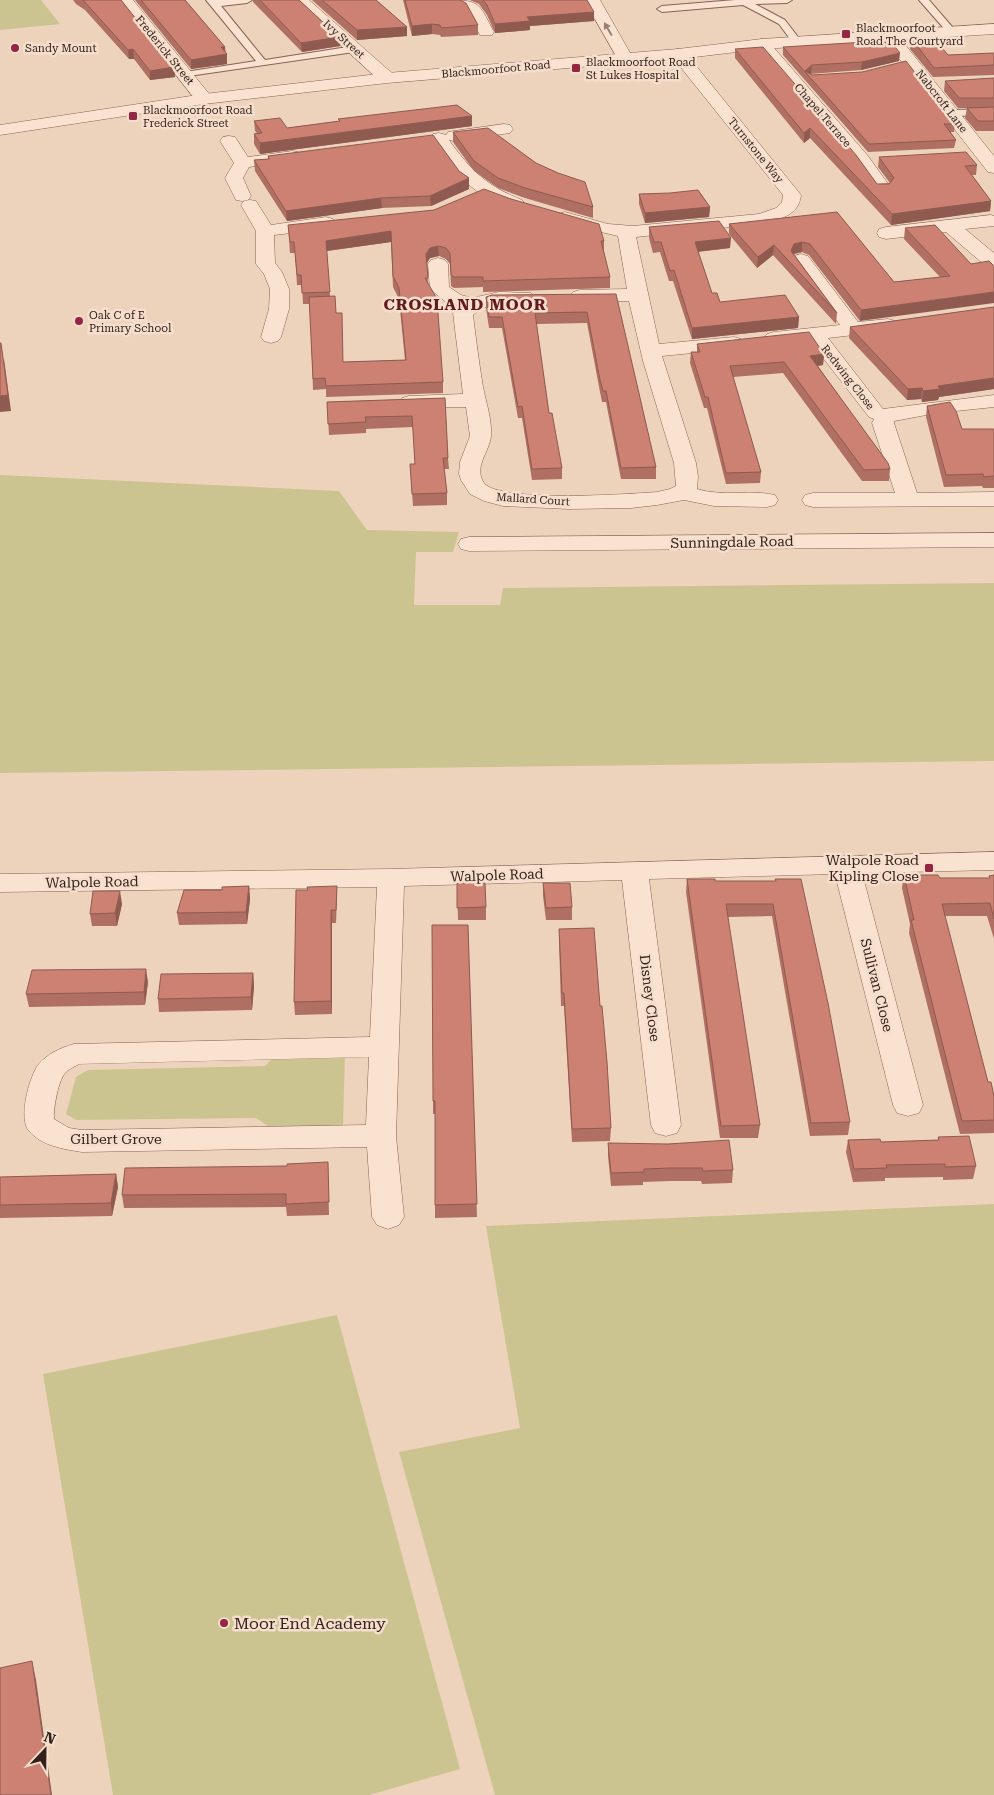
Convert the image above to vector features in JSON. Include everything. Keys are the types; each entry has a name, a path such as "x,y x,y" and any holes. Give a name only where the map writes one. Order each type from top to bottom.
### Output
{"street":[{"name":"Frederick Street","path":"125,0 204,100"},
{"name":"Ivy Street","path":"300,0 387,78"},
{"path":"457,0 473,8 486,32"},
{"path":"592,0 625,58"},
{"name":"Blackmoorfoot Road","path":"0,130 204,100 387,78 678,54 796,41 994,29"},
{"name":"Nabcroft Lane","path":"889,35 907,64 937,84 952,113 994,168"},
{"name":"Chapel Terrace","path":"762,44 862,160 882,188"},
{"name":"Turnstone Way","path":"553,214 607,229 626,232 762,219 782,212 787,208 792,200 789,191 678,54"},
{"path":"419,140 504,129"},
{"path":"438,138 467,176 478,194 504,199 535,209"},
{"path":"229,141 243,162"},
{"path":"243,162 312,154"},
{"path":"862,160 880,159"},
{"path":"243,162 234,178 265,231 266,264 273,270 280,293 280,312 271,337"},
{"path":"265,231 343,221"},
{"path":"886,234 991,221"},
{"path":"950,226 994,263"},
{"path":"626,232 650,350 686,466 686,488 683,492"},
{"path":"801,260 854,330"},
{"path":"438,264 440,289 454,299 473,304 482,299 490,298 638,295"},
{"name":"Mallard Court","path":"473,304 463,314 475,400 480,422 480,442 471,460 471,474 475,487 484,493 501,499 604,502 663,498 683,492 696,497 720,500 767,500"},
{"path":"650,350 902,324"},
{"name":"Redwing Close","path":"814,333 876,413 885,416 937,407 994,401"},
{"path":"389,403 475,400"},
{"name":"Redwing Close","path":"885,416 884,423 908,500"},
{"path":"813,500 994,499"},
{"name":"Sunningdale Road","path":"469,544 994,540"},
{"name":"Walpole Road","path":"0,883 391,878 994,861"},
{"name":"Sullivan Close","path":"846,866 908,1105"},
{"name":"Disney Close","path":"634,871 666,1125"},
{"path":"388,1217 381,1136 391,878"},
{"name":"Gilbert Grove","path":"381,1136 82,1141 60,1138 40,1124 38,1112 49,1072 59,1062 74,1054 383,1048"}],"lane":[{"path":"213,2 247,0"},
{"path":"662,9 787,0"},
{"path":"924,0 951,31"},
{"path":"213,2 262,63"},
{"path":"744,2 782,22 796,41"},
{"path":"185,75 354,48"},
{"path":"952,113 994,112"}],"shaded area":[{"path":"0,0 41,0 60,24 0,30"},
{"path":"0,475 339,491 367,530 459,532 453,552 416,552 414,605 500,605 503,588 994,583 994,761 0,773"},
{"path":"276,1055 345,1055 343,1125 271,1128 256,1118 76,1120 66,1114 76,1077 88,1070 265,1066"},
{"path":"994,1204 994,1795 495,1795 399,1452 520,1428 486,1226"},
{"name":"Moor End Academy","path":"337,1315 460,1769 369,1795 113,1795 43,1374"}],"building":[{"path":"83,0 121,0 174,67 150,71 133,49 128,50"},
{"path":"141,0 185,0 225,47 221,47 227,54 191,60"},
{"path":"260,0 299,0 339,37 301,43"},
{"path":"322,0 376,0 407,27 357,30"},
{"path":"405,0 460,0 466,3 478,25 441,28 440,25 432,24 412,26"},
{"path":"483,0 587,0 594,12 527,17 530,21 495,24"},
{"path":"934,38 948,55 994,53 994,65 934,68 912,39"},
{"path":"866,42 867,44 891,42 900,53 862,62 812,65 805,71 812,75 862,72 906,61 955,124 944,124 956,140 869,144 783,47"},
{"path":"763,47 856,155 877,184 889,184 894,178 879,157 966,152 977,165 965,166 991,201 892,214 810,128 804,133 735,49"},
{"path":"994,78 994,98 959,98 945,81"},
{"path":"457,105 472,116 260,143 254,134 262,133 254,121 280,118 287,128 340,121 338,119"},
{"path":"994,107 994,121 978,121 967,108"},
{"path":"488,128 536,163 585,182 593,207 525,188 498,178 474,161 453,132"},
{"path":"433,135 459,171 469,178 430,196 381,198 286,211 254,160 269,159 268,156"},
{"path":"484,189 511,199 599,224 610,277 483,281 483,277 454,277 451,275 450,253 446,248 438,246 430,248 426,254 428,278 425,278 437,299 443,382 326,386 325,378 313,379 309,297 335,296 336,313 342,313 343,362 406,360 399,288 393,276 391,231 326,241 330,292 302,293 301,275 297,275 294,242 290,242 288,225 434,210"},
{"path":"698,190 710,207 645,213 639,194 670,193"},
{"path":"837,212 894,282 950,276 905,228 935,225 971,264 989,261 994,266 994,292 861,310 810,244 802,242 794,244 791,251 837,313 774,245 758,257 729,224"},
{"path":"719,221 731,238 695,242 712,293 717,293 720,302 785,295 799,317 692,328 674,270 670,271 661,242 654,242 649,227"},
{"path":"616,294 656,467 621,468 606,391 603,391 600,380 587,312 535,313 549,413 552,413 562,468 532,469 522,406 518,407 502,317 489,317 486,297 492,295"},
{"path":"994,307 994,378 938,386 940,389 923,391 922,388 908,389 850,327"},
{"path":"809,332 824,354 810,356 888,463 890,469 864,470 784,362 730,366 761,472 726,473 708,397 705,397 691,352 700,352 697,344"},
{"path":"0,343 8,395 0,396"},
{"path":"445,398 448,458 443,458 447,493 412,494 410,464 415,464 412,416 365,417 366,422 328,424 327,402"},
{"path":"950,402 956,411 962,429 994,429 994,476 984,477 983,474 946,475 927,406"},
{"path":"904,875 938,875 940,878 990,878 989,876 994,875 994,919 990,903 942,904 988,1082 991,1082 994,1096 994,1120 962,1121 911,920 914,920"},
{"path":"687,879 776,881 775,879 801,879 828,1003 850,1122 811,1123 773,904 726,904 760,1125 721,1126"},
{"path":"457,883 485,883 486,907 457,908"},
{"path":"543,883 570,883 572,907 546,908"},
{"path":"249,886 246,912 177,913 184,890 222,890 222,887"},
{"path":"337,886 336,910 331,910 331,1001 294,1002 296,890 308,890 307,887"},
{"path":"93,891 120,891 115,913 90,914"},
{"path":"432,925 468,925 477,1204 435,1205"},
{"path":"594,928 600,1006 602,1006 607,1062 611,1128 572,1129 559,929"},
{"path":"146,969 144,992 26,994 32,970"},
{"path":"253,973 251,997 158,999 161,974"},
{"path":"969,1136 976,1166 945,1167 945,1164 886,1165 887,1168 854,1169 848,1140 880,1139 881,1142 939,1140 938,1137"},
{"path":"729,1140 733,1170 703,1171 702,1168 671,1168 644,1169 644,1172 611,1173 608,1143 668,1144"},
{"path":"328,1162 329,1202 286,1204 286,1194 122,1195 125,1168 287,1166 287,1164"},
{"path":"116,1174 111,1203 0,1205 0,1177"},
{"path":"32,1661 51,1795 0,1795 0,1668"}],"place":[{"name":"Blackmoorfoot Road The Courtyard","path":"846,34"},
{"name":"Sandy Mount","path":"15,48"},
{"name":"Blackmoorfoot Road St Lukes Hospital","path":"576,68"},
{"name":"Blackmoorfoot Road Frederick Street","path":"133,116"},
{"name":"Oak C of E Primary School","path":"79,321"},
{"name":"Walpole Road Kipling Close","path":"929,868"},
{"name":"Moor End Academy","path":"224,1623"}],"district":[{"name":"CROSLAND MOOR","path":"465,304"}]}
